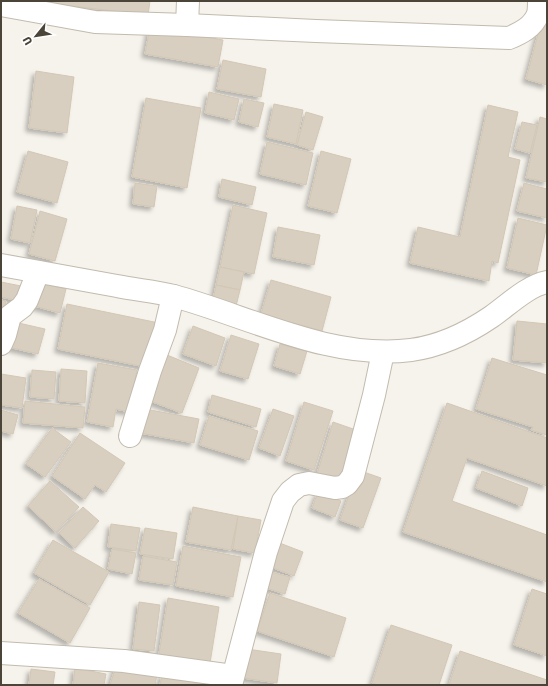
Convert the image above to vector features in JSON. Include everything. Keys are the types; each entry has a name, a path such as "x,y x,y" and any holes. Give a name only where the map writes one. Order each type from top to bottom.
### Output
{"street":[{"path":"187,25 188,1"},
{"path":"1,5 95,22 509,38 522,32 532,24 538,13 540,1"},
{"path":"1,264 173,296 296,336 335,346 383,352 411,350 438,344 464,334 491,317 517,297 540,283 547,282"},
{"path":"1,344 10,316 22,307 27,300 38,272"},
{"path":"130,436 150,371 165,330 173,296"},
{"path":"1,653 124,661 232,680 266,552 283,501 290,492 299,485 309,483 335,488 348,484 353,476 357,461 374,395 383,352"}],"building":[{"path":"27,1 150,1 148,15"},
{"path":"542,19 547,21 547,85 526,79"},
{"path":"150,27 223,40 218,67 145,54"},
{"path":"223,60 266,69 261,97 217,89"},
{"path":"36,71 74,77 67,133 29,128"},
{"path":"209,92 239,99 234,120 205,113"},
{"path":"146,98 201,108 187,188 132,177"},
{"path":"244,99 264,103 258,127 239,122"},
{"path":"274,104 303,110 296,144 267,137"},
{"path":"488,105 518,112 508,157 520,160 498,263 492,261 489,281 410,263 418,227 460,237"},
{"path":"306,112 323,117 313,150 297,145"},
{"path":"540,117 547,119 547,182 526,178"},
{"path":"522,122 537,125 530,153 515,149"},
{"path":"267,142 313,153 306,185 260,174"},
{"path":"28,151 68,162 57,203 17,192"},
{"path":"321,151 351,159 337,213 308,206"},
{"path":"222,179 256,187 252,205 219,197"},
{"path":"135,183 157,186 154,207 133,204"},
{"path":"524,183 547,189 547,218 517,211"},
{"path":"233,205 267,213 254,274 220,267"},
{"path":"17,206 37,210 30,243 11,239"},
{"path":"40,211 67,219 55,261 29,254"},
{"path":"518,218 547,225 536,275 507,268"},
{"path":"278,227 320,235 314,265 273,257"},
{"path":"220,267 244,272 240,290 216,285"},
{"path":"271,280 331,297 322,331 261,314"},
{"path":"1,282 26,287 23,302 1,297"},
{"path":"40,283 66,289 60,313 34,306"},
{"path":"216,285 240,290 236,306 213,300"},
{"path":"1,300 6,301 1,326"},
{"path":"67,304 159,323 150,368 58,349"},
{"path":"517,321 547,324 547,363 513,360"},
{"path":"14,322 45,329 38,354 8,347"},
{"path":"193,326 225,338 216,366 183,354"},
{"path":"231,335 259,344 248,379 220,371"},
{"path":"280,344 307,351 300,374 274,366"},
{"path":"167,355 199,368 182,413 150,401"},
{"path":"492,358 547,375 547,435 531,430 533,427 476,409"},
{"path":"98,363 137,370 129,412 116,409 113,427 87,422"},
{"path":"61,369 87,371 85,403 59,401"},
{"path":"32,370 56,372 54,399 30,397"},
{"path":"1,374 26,378 22,408 1,405"},
{"path":"212,395 261,409 256,427 208,412"},
{"path":"25,401 85,407 83,428 23,423"},
{"path":"304,402 333,411 314,470 286,461"},
{"path":"447,403 547,438 547,486 467,458 452,501 547,535 547,582 403,532"},
{"path":"145,409 199,419 194,443 140,433"},
{"path":"273,409 294,416 280,456 259,448"},
{"path":"1,410 18,415 13,434 1,431"},
{"path":"209,416 258,431 249,460 200,445"},
{"path":"333,422 356,430 339,485 316,477"},
{"path":"52,428 71,442 45,477 26,464"},
{"path":"80,433 125,463 106,492 95,485 85,499 52,476"},
{"path":"358,470 381,478 363,528 340,520"},
{"path":"482,471 528,488 522,506 476,488"},
{"path":"50,481 79,507 56,532 28,506"},
{"path":"318,492 341,501 335,517 312,508"},
{"path":"83,507 99,521 75,548 59,533"},
{"path":"193,507 238,516 231,550 186,542"},
{"path":"238,516 261,520 255,553 233,549"},
{"path":"111,524 140,528 136,551 108,547"},
{"path":"145,528 177,533 173,559 140,554"},
{"path":"53,540 109,572 90,605 34,573"},
{"path":"277,542 303,552 294,576 268,566"},
{"path":"183,546 241,557 233,597 176,586"},
{"path":"112,549 136,553 132,574 108,569"},
{"path":"143,556 177,562 173,585 139,580"},
{"path":"271,572 290,577 285,594 266,588"},
{"path":"39,579 90,608 70,643 18,613"},
{"path":"532,589 547,594 547,656 514,645"},
{"path":"270,593 346,618 334,657 257,631"},
{"path":"168,598 219,607 210,663 159,654"},
{"path":"139,602 160,605 154,651 133,649"},
{"path":"391,625 452,645 439,685 378,685 372,683"},
{"path":"247,649 281,654 277,683 243,678"},
{"path":"460,651 547,680 547,685 449,685"},
{"path":"117,663 157,675 155,685 110,685"},
{"path":"75,668 106,674 104,685 73,685"},
{"path":"31,669 55,672 53,685 29,685"},
{"path":"162,674 211,685 160,685"}]}
